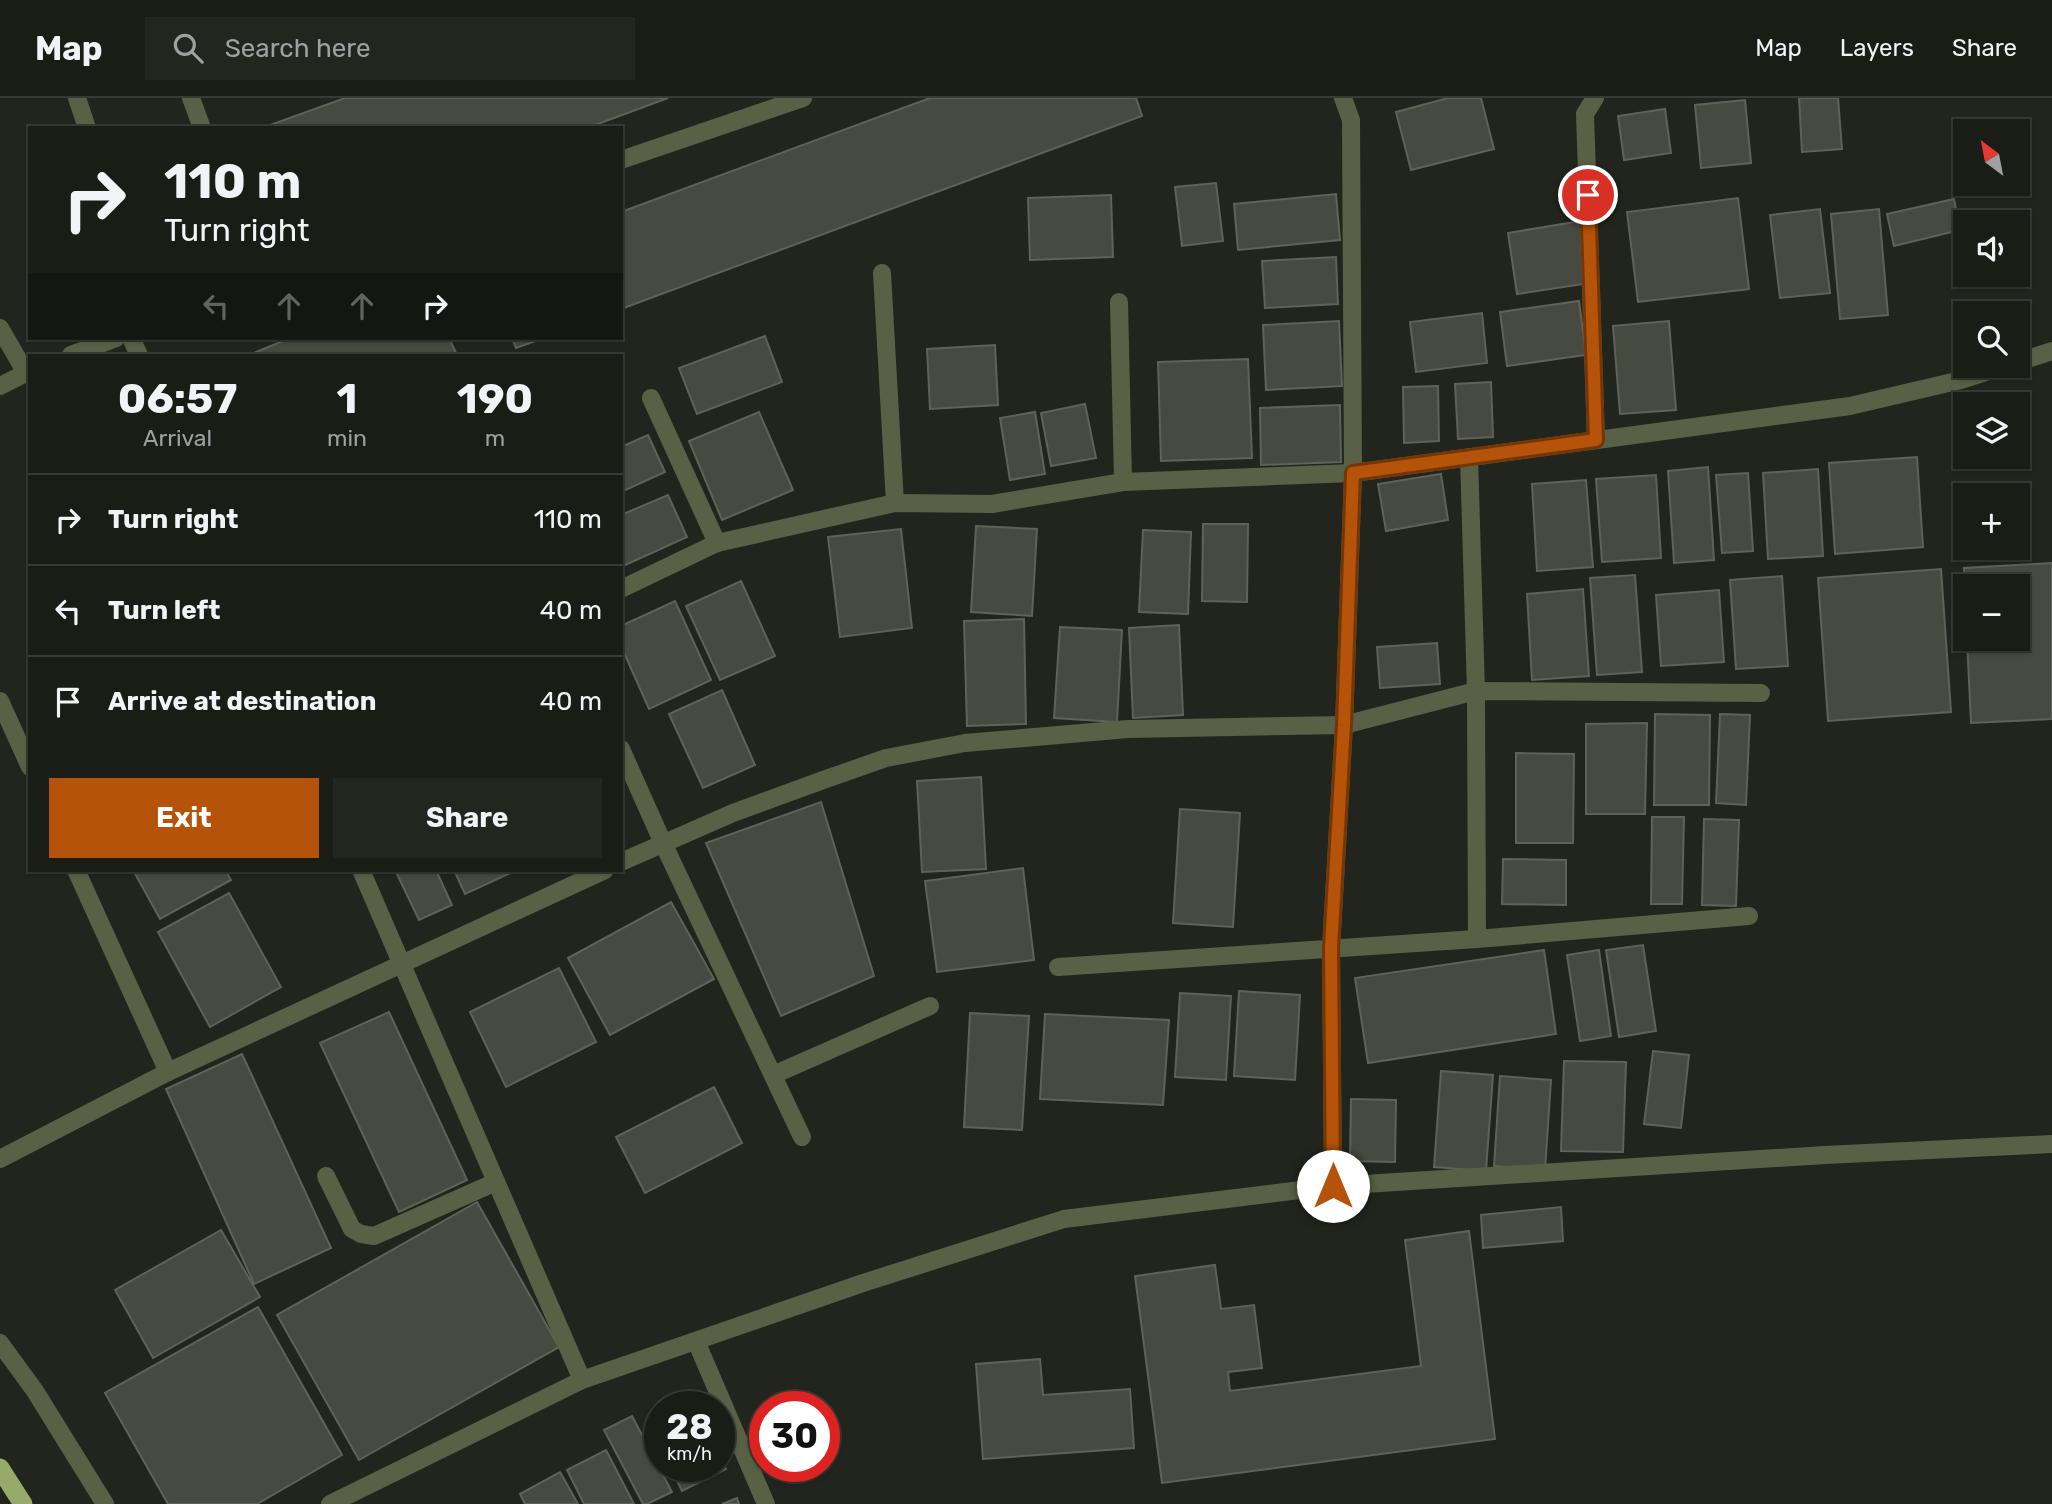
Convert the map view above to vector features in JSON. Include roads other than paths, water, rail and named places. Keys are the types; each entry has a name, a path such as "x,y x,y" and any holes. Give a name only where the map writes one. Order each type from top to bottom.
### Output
{"highway":[{"path":"0,1468 23,1504"}],"street":[{"path":"77,98 86,126"},
{"path":"623,159 803,98"},
{"path":"1333,1186 1331,948 1344,725 1353,473 1351,120 1343,98"},
{"path":"1595,98 1585,114 1596,440"},
{"path":"197,100 202,126"},
{"path":"882,273 895,503"},
{"path":"1119,302 1123,482"},
{"path":"0,328 28,372 0,386"},
{"path":"74,354 111,340"},
{"path":"2030,358 2052,351"},
{"path":"623,588 717,544 895,503 992,503 1123,482 1353,473 1850,405 1967,378"},
{"path":"651,398 717,544"},
{"path":"1469,457 1476,691 1477,939"},
{"path":"623,861 733,813 886,758 965,743 1128,729 1344,725 1476,691 1761,693"},
{"path":"0,701 28,763"},
{"path":"623,753 803,1137"},
{"path":"77,872 168,1073"},
{"path":"362,872 582,1380"},
{"path":"0,1158 168,1073 600,872"},
{"path":"1058,967 1477,939 1749,916"},
{"path":"774,1075 930,1006"},
{"path":"330,1504 582,1380 863,1283 1064,1219 1333,1186 2052,1143"},
{"path":"326,1176 352,1229 360,1234 374,1236 496,1182"},
{"path":"696,1341 766,1504"},
{"path":"0,1343 35,1391 105,1504"}]}
